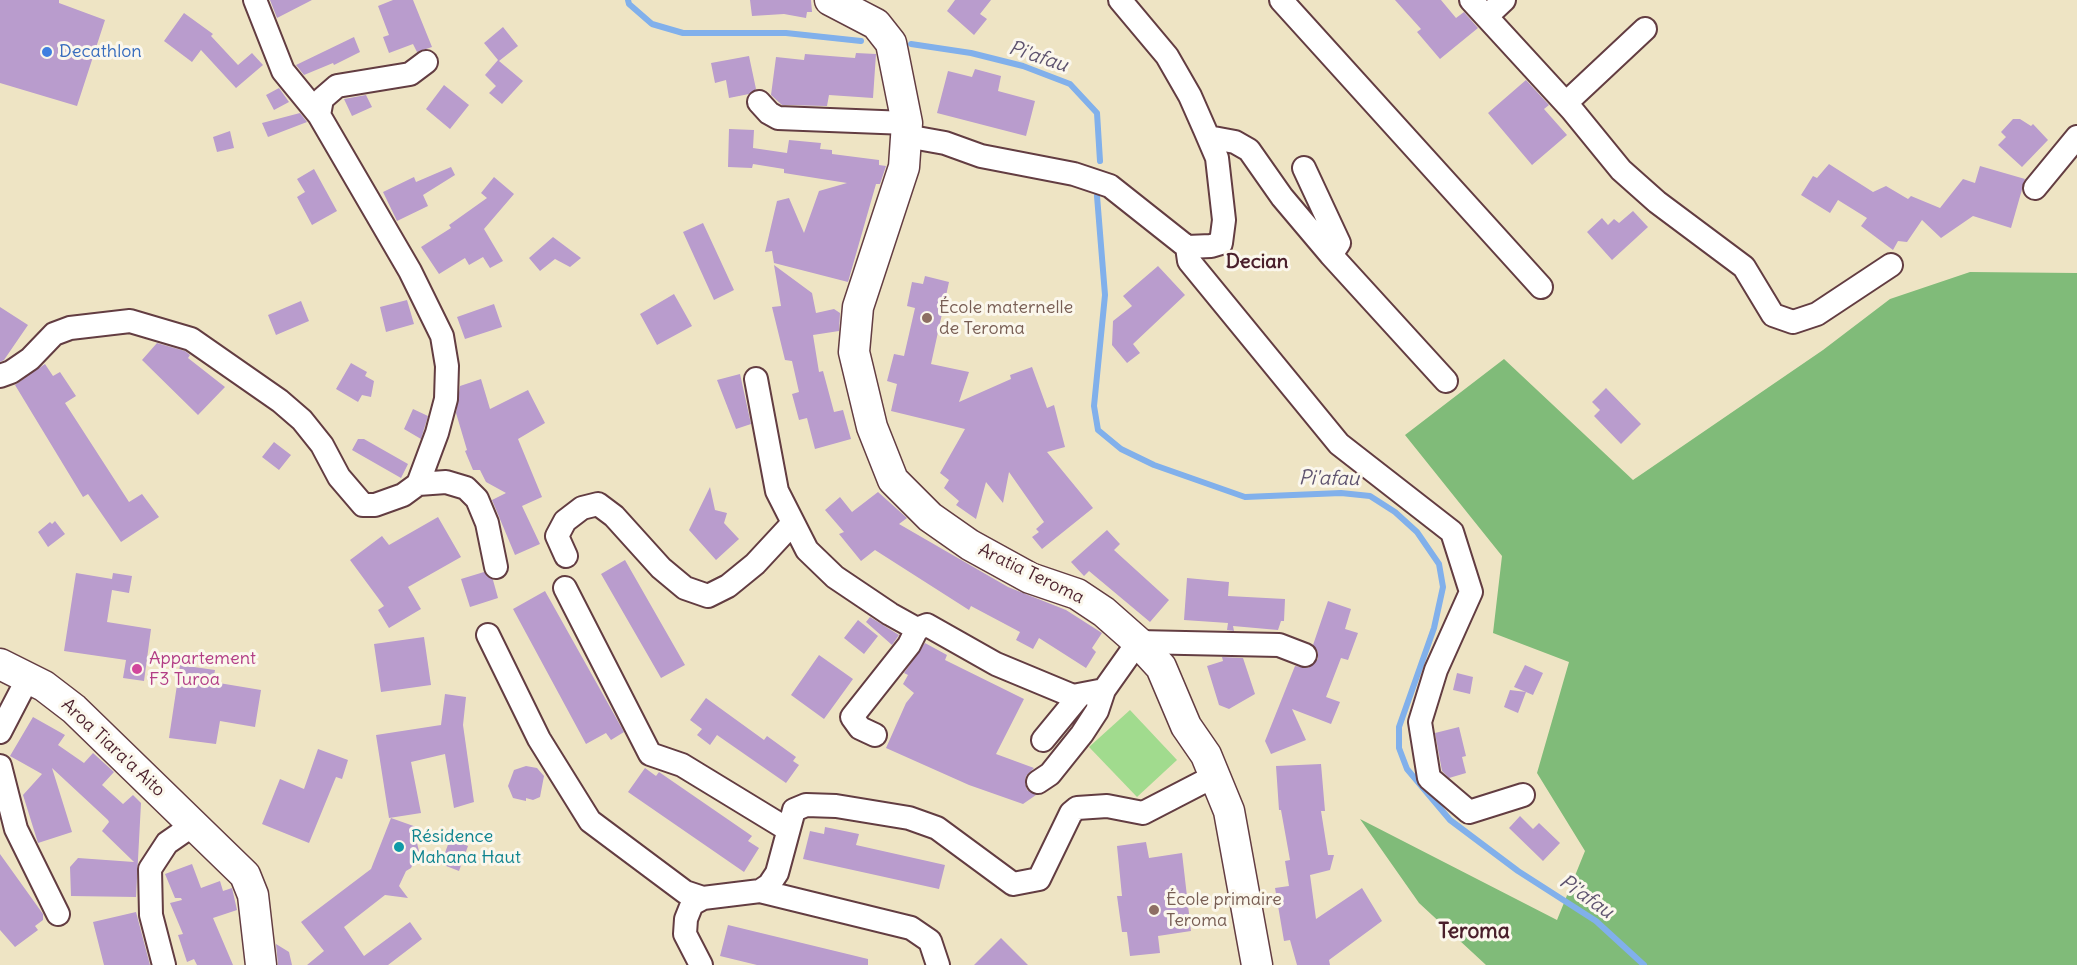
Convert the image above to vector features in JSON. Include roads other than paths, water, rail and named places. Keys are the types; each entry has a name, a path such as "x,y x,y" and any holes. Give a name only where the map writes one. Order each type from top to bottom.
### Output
{"main road":[{"name":"Aratia Teroma","path":"830,0 876,24 891,43 906,130 904,167 858,307 854,352 872,427 893,480 930,517 970,545 1030,578 1077,594 1138,642 1161,667 1186,726 1206,755 1218,779 1229,811 1257,965"},
{"name":"Aroa Tiara'a Aito","path":"0,664 28,678 74,709 245,875 253,895 261,965"}],"street":[{"path":"255,0 283,71 319,115 410,271 442,336 447,366 446,399 437,433 418,484"},
{"path":"1281,0 1541,287"},
{"path":"1471,0 1566,103 1622,170 1657,202 1744,267 1773,315 1793,322 1816,314 1891,265"},
{"path":"1487,16 1504,0"},
{"path":"1116,6 1149,35 1167,56 1190,96 1217,158 1224,220 1221,243 1211,246 1187,247"},
{"path":"1566,103 1645,30"},
{"path":"319,115 322,99 338,86 410,74 426,62"},
{"path":"759,102 769,113 778,118 906,130 981,156 1074,174 1110,186 1187,247 1190,261 1339,444 1452,532 1471,592 1436,670 1420,722 1429,778 1469,812 1523,795"},
{"path":"1208,137 1236,142 1249,150 1282,197 1331,255 1446,381"},
{"path":"2035,188 2077,137"},
{"path":"1304,168 1339,243 1331,255"},
{"path":"0,376 11,372 30,359 54,334 70,328 130,321 159,327 191,339 280,401 302,420 322,445 339,477 363,505 375,505 394,498 418,484 446,482 466,488 477,499 487,523 496,567"},
{"path":"756,379 777,491 807,550 835,577 890,614 918,629"},
{"path":"566,556 557,536 565,521 582,508 598,504 614,516 641,547 685,588 708,596 728,586 755,564 793,523"},
{"path":"565,588 650,754 682,765 787,829"},
{"path":"875,735 860,728 852,717 909,645 918,629 927,625 1028,679 1073,696 1104,690"},
{"path":"488,635 539,739 590,821 684,892 703,897 760,891 911,928 930,941 938,965"},
{"path":"1038,782 1050,774 1083,734 1097,711 1104,690 1138,642 1279,645 1305,655"},
{"path":"0,732 28,678"},
{"path":"1043,740 1080,696"},
{"path":"0,766 16,829 58,914"},
{"path":"760,891 769,885 777,873 787,829 794,810 806,805 836,806 909,818 937,828 1013,884 1039,879 1071,813 1077,808 1107,806 1143,813 1201,783 1218,779"},
{"path":"164,965 151,915 150,869 167,843 193,825"},
{"path":"701,965 685,934 686,919 692,904 703,897"}],"waterway":[{"name":"Pi'afau","path":"628,0 629,4 652,24 683,33 786,33 861,41"},
{"name":"Pi'afau","path":"911,44 971,53 1023,66 1070,84 1097,113 1100,161"},
{"name":"Pi'afau","path":"1097,196 1105,295 1094,406 1098,430 1121,449 1154,465 1245,497 1341,493 1370,496 1395,512 1417,532 1439,564 1443,587 1434,628 1399,727 1399,748 1407,769 1450,820 1518,871 1596,921 1644,965"}],"place":[{"name":"Decathlon","path":"47,52"},
{"name":"École maternelle de Teroma","path":"927,318"},
{"name":"Appartement F3 Turoa","path":"137,669"},
{"name":"Résidence Mahana Haut","path":"399,847"},
{"name":"École primaire Teroma","path":"1154,910"}],"district":[{"name":"Decian","path":"1257,262"},
{"name":"Teroma","path":"1474,932"}]}
